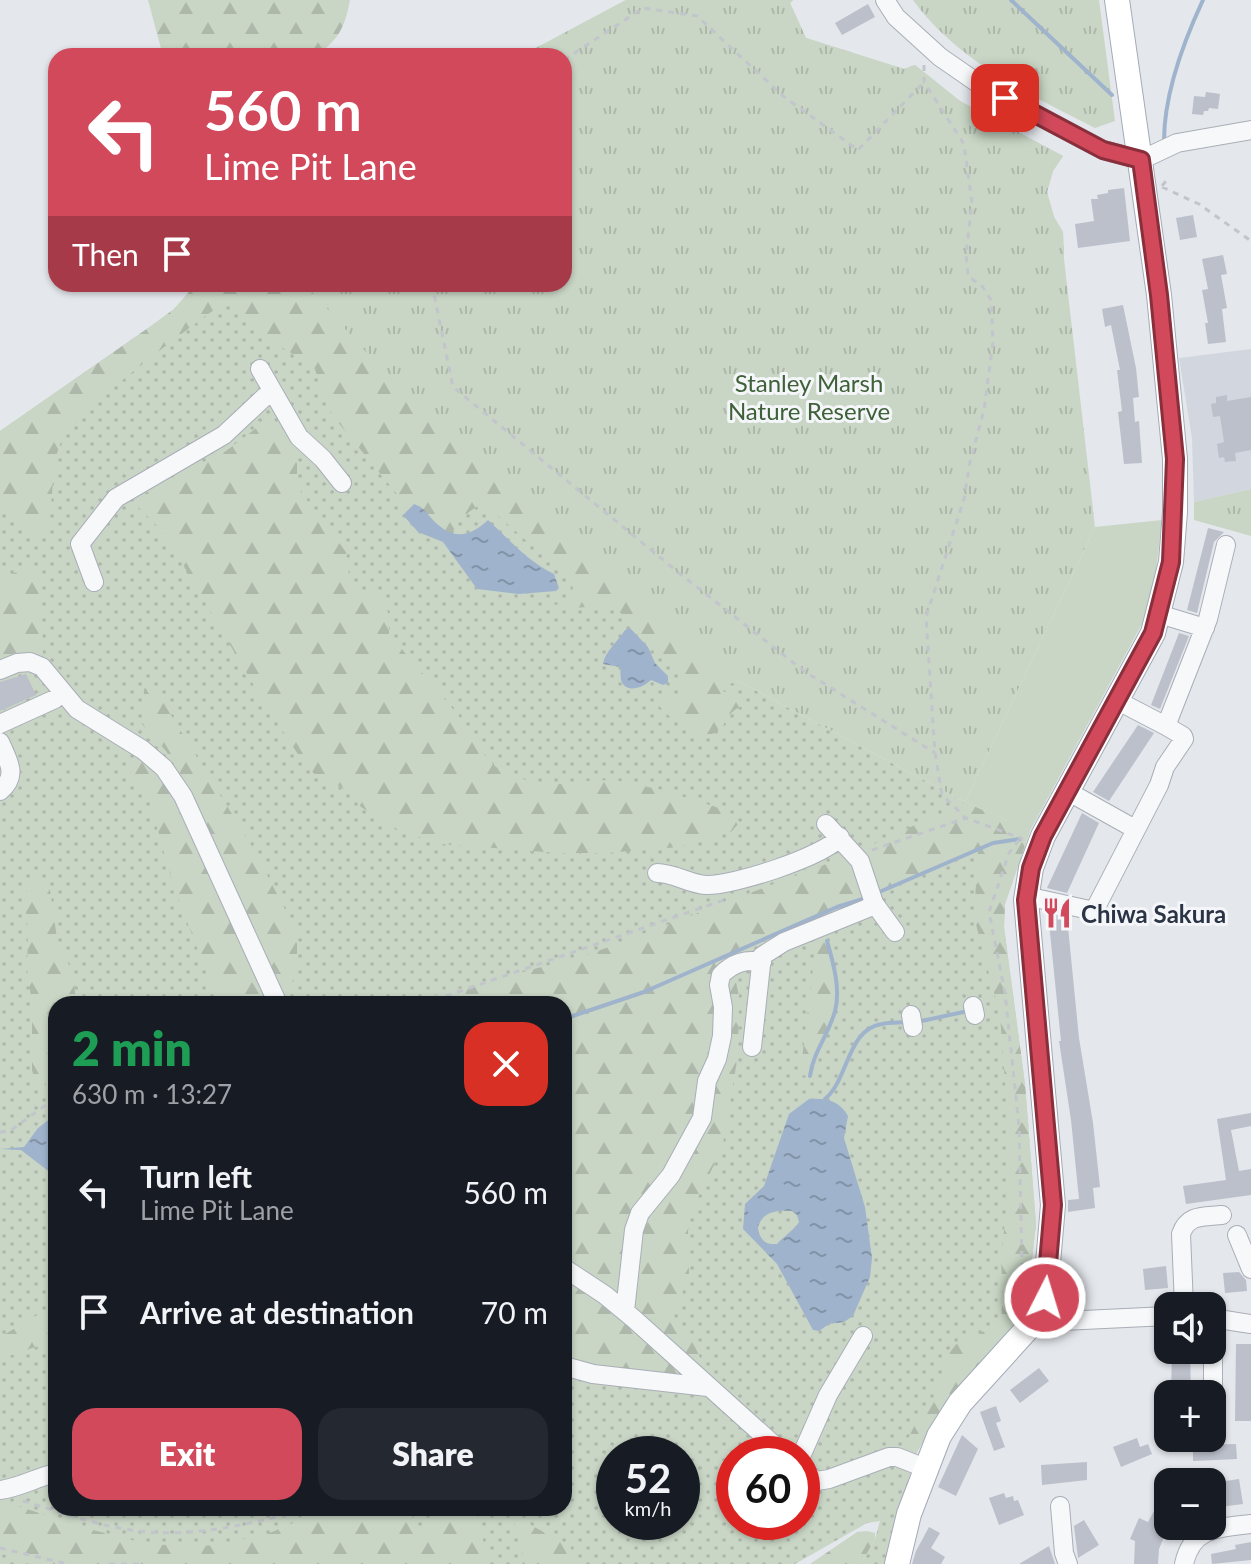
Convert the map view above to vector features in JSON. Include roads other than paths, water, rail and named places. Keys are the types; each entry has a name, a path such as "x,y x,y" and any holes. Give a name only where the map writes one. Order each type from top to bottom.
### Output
{"main road":[{"path":"897,1564 909,1514 939,1436 960,1403 1041,1308 1053,1205 1026,900 1031,868 1041,841 1153,633 1171,562 1175,459 1159,295 1117,0"}],"street":[{"path":"885,0 896,17 924,45 979,84 1081,141 1142,167 1177,143 1251,130"},
{"path":"260,369 299,437 342,483"},
{"path":"94,582 80,544 116,498 224,435 271,391"},
{"path":"1166,726 1205,628 1226,545"},
{"path":"1159,614 1205,628"},
{"path":"0,670 30,662 42,667 77,709 143,750 164,768 183,796 274,996"},
{"path":"0,724 55,699"},
{"path":"1035,898 1094,911 1159,785 1165,767 1184,739 1116,700"},
{"path":"0,742 12,770 11,777 0,791"},
{"path":"1067,791 1135,829"},
{"path":"657,873 697,884 750,877 823,850 833,831 855,855 864,870 872,897 895,932"},
{"path":"752,1047 762,956 770,949 868,908 872,897"},
{"path":"625,1311 634,1230 640,1213 671,1175 702,1118 707,1081 717,1059 722,1036 721,975 739,962 762,962"},
{"path":"1183,1292 1181,1234 1185,1223 1191,1218 1222,1215"},
{"path":"1237,1235 1251,1269"},
{"path":"572,1274 625,1311 764,1436"},
{"path":"1041,1308 1062,1321 1154,1317"},
{"path":"1226,1320 1251,1324"},
{"path":"810,1436 828,1395 863,1336"},
{"path":"572,1368 593,1374 708,1387"},
{"path":"820,1480 889,1457 925,1468"},
{"path":"7,1494 22,1483 48,1475"},
{"path":"1060,1506 1064,1553 1068,1564"},
{"path":"1184,1564 1188,1546 1202,1534 1251,1524"}],"water":[{"path":"414,504 454,534 467,533 488,520 526,556 554,574 559,588 556,591 519,594 477,589 443,542 418,532 403,515"},
{"path":"630,628 648,647 655,663 668,676 668,683 663,685 651,680 640,687 627,687 621,680 620,667 603,664 612,647"},
{"path":"809,1099 832,1101 840,1106 848,1116 844,1138 865,1207 872,1258 870,1277 853,1316 819,1331 813,1330 777,1264 743,1229 745,1204 764,1186 789,1114","holes":["776,1211 792,1211 799,1222 777,1244 761,1238 758,1227 767,1215"]},
{"path":"48,1120 48,1171 21,1150 0,1149 24,1147"}],"waterway":[{"path":"1011,0 1112,95"},
{"path":"1164,141 1167,105 1176,69 1203,0"},
{"path":"877,893 993,843 1020,839"},
{"path":"572,1016 644,992 837,907 866,898"},
{"path":"810,1076 837,1003 836,976 827,941"},
{"path":"917,1022 968,1011"},
{"path":"825,1099 839,1080 862,1035 882,1024 909,1022"}],"place":[{"name":"Chiwa Sakura","path":"1057,913"}],"park label":[{"name":"Stanley Marsh Nature Reserve","path":"809,396"}]}
